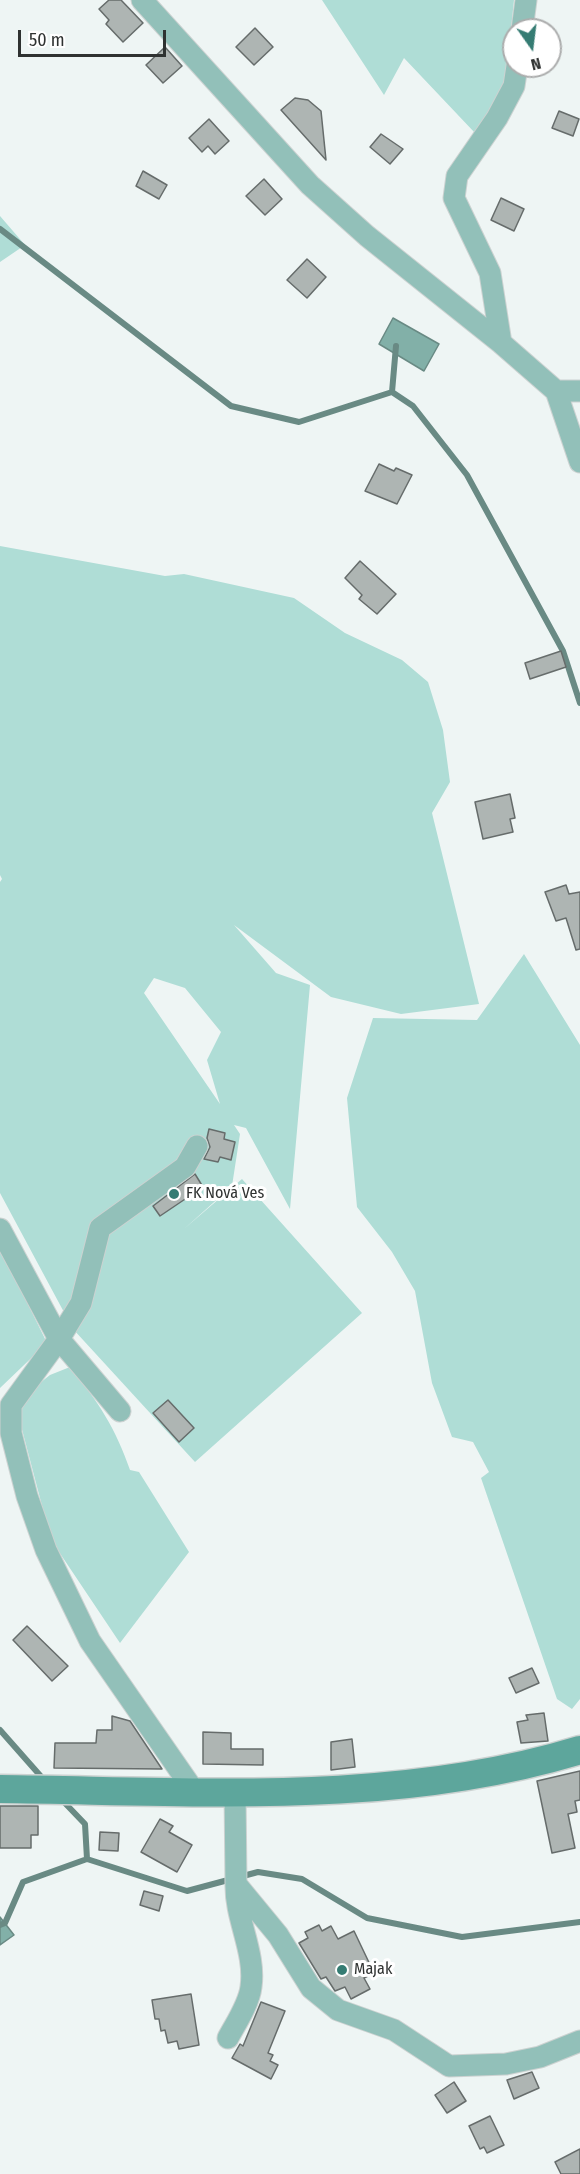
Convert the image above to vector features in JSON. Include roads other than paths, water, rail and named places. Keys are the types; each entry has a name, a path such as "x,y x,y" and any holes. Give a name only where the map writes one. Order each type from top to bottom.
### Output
{"street":[{"path":"142,0 310,185 367,236 501,343 556,391 580,462"},
{"path":"524,18 526,0"},
{"path":"501,343 490,273 454,198 457,176 501,110 514,86 515,78"},
{"path":"556,391 580,391"},
{"path":"194,1791 90,1641 46,1550 27,1496 11,1433 11,1405 59,1339 81,1303 100,1228 185,1167 197,1146"},
{"path":"0,1229 59,1339 120,1411"},
{"path":"0,1789 335,1790 437,1780 545,1761 580,1750"},
{"path":"228,2038 241,2016 252,1987 248,1948 235,1904 235,1791"},
{"path":"236,1884 278,1935 311,1988 321,1997 338,2010 394,2030 449,2066 506,2064 540,2057 580,2041"}],"waterway":[{"path":"0,229 231,406 299,422 392,392 413,406 467,475 563,651 580,703"},
{"path":"392,392 396,346"},
{"path":"0,1730 45,1781"},
{"path":"62,1800 85,1824 87,1859 187,1891 258,1872 302,1879 367,1918 462,1937 580,1922"},
{"path":"0,1925 5,1923 23,1882 87,1859"}],"place":[{"name":"FK Nová Ves","path":"174,1194"},
{"name":"Majak","path":"342,1970"}]}
